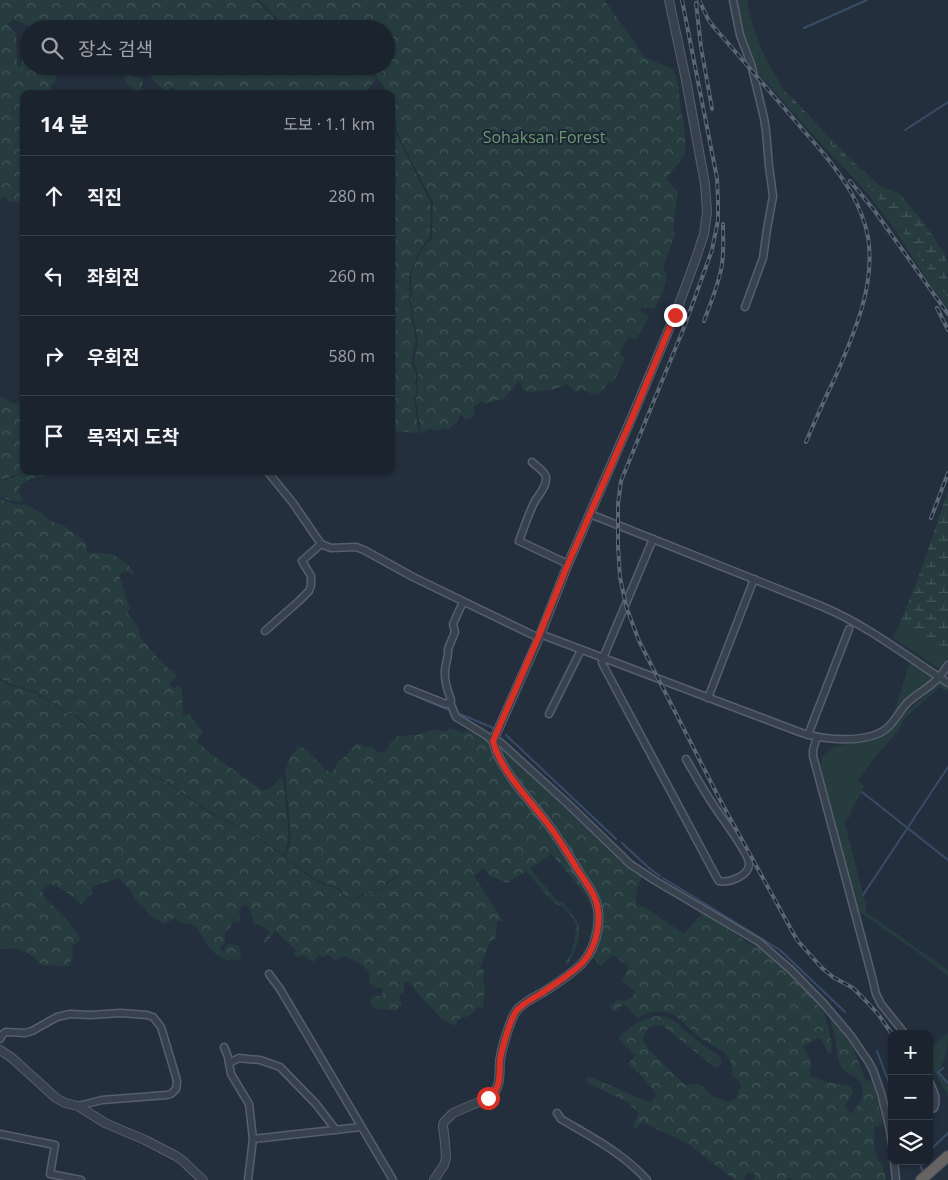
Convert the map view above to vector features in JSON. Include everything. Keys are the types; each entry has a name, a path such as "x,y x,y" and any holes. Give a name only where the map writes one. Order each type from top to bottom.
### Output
{"highway":[{"path":"922,1180 948,1156"}],"street":[{"path":"434,1180 444,1165 446,1158 444,1122 453,1113 488,1098 497,1089 500,1059 513,1016 530,999 559,981 584,961 597,932 598,912 594,896 558,837 503,766 493,741 675,315 701,246 707,212 705,184 669,0"},
{"path":"733,0 740,35 748,56 764,118 773,196 763,258 746,307"},
{"path":"532,462 546,476 545,484 535,501 519,541 568,564"},
{"path":"269,475 293,503 321,544 331,548 356,547 385,560 413,577 463,602 539,636 808,735 829,739 852,738 885,730 902,709 933,682 948,665"},
{"path":"590,514 847,618 872,632 948,683"},
{"path":"653,539 602,663 717,878 723,882 731,880 748,869 749,861 742,846 713,805 686,759"},
{"path":"265,631 309,590 311,576 302,561 321,544"},
{"path":"708,698 754,579"},
{"path":"463,602 454,624 455,632 448,649 444,675 456,717 493,741 500,742 619,854 642,872 759,942 792,970 857,1043 873,1070 888,1120"},
{"path":"808,735 849,629"},
{"path":"549,714 581,650"},
{"path":"408,689 452,708"},
{"path":"817,737 812,756 872,973 876,994 881,1004 902,1030"},
{"path":"269,974 280,989 393,1180"},
{"path":"0,1040 6,1032 25,1033 57,1017 70,1014 120,1013 147,1015 153,1018 161,1027 174,1068 177,1082 176,1089 167,1095 102,1100 78,1106"},
{"path":"224,1047 231,1074 249,1104 253,1139 248,1180"},
{"path":"0,1050 18,1063 53,1096 65,1103 78,1106 105,1123 176,1156 202,1180"},
{"path":"229,1063 239,1058 260,1060 280,1067 316,1104 336,1130"},
{"path":"933,1089 936,1101 933,1108"},
{"path":"557,1113 560,1119 614,1151 647,1180"},
{"path":"253,1139 361,1127"},
{"path":"0,1134 54,1145 50,1174 81,1180"},
{"path":"894,1165 896,1180"}],"green space":[{"path":"0,0 257,0 276,20 20,20 20,22 13,19 8,25 16,33 17,61 18,68 20,66 20,75 57,76 51,86 52,90 20,90 20,204 14,201 10,203 5,197 0,199"},
{"name":"Sohaksan Forest","path":"259,0 604,0 646,58 673,69 678,84 685,133 685,154 666,179 678,192 673,228 675,233 663,267 667,276 663,291 654,309 642,307 639,310 649,317 636,339 629,337 619,353 625,358 614,381 608,383 598,395 581,389 576,392 566,384 552,390 528,393 518,382 504,399 486,404 481,401 473,408 475,413 472,418 465,420 461,414 458,421 448,430 443,428 436,431 429,429 421,433 416,400 418,372 414,364 418,342 410,300 412,293 411,278 420,252 432,238 433,202 402,143 397,129 395,121 395,90 385,90 375,75 395,75 395,20 278,20"},
{"path":"737,0 747,0 761,46 783,92 868,186 893,218 948,298 948,310 878,207 757,72 739,23"},
{"path":"123,75 133,75 134,77 143,79 143,90 135,90 126,83"},
{"path":"149,75 373,75 376,80 367,90 176,90 172,87 170,90 164,90"},
{"path":"783,88 846,155 881,187 900,194 924,223 943,251 948,265 946,275 948,279 948,298 893,218 868,186 783,92"},
{"path":"395,130 431,203 430,237 419,251 409,277 410,293 408,300 416,342 412,357 412,364 416,373 417,391 414,400 419,433 395,431"},
{"path":"0,396 13,404 20,402 20,472 0,480"},
{"path":"20,474 46,476 30,479 21,485 18,489 23,502 0,497 0,481 13,478"},
{"path":"948,491 948,649 898,627 916,584"},
{"path":"0,499 33,508 80,537 86,544 87,553 102,553 119,558 134,573 131,575 129,571 124,571 119,575 130,609 127,612 139,628 140,637 163,664 177,675 169,686 175,688 178,685 182,690 183,716 189,714 203,732 196,741 263,791 269,789 282,777 288,832 288,844 284,855 256,836 207,810 167,782 134,764 126,755 93,732 79,717 64,711 37,692 10,684 0,678"},
{"path":"898,627 948,649 948,660 941,670 893,638"},
{"path":"910,662 933,679 890,725"},
{"path":"0,680 36,693 64,712 78,718 93,733 126,756 133,765 142,768 167,783 206,811 269,845 315,881 338,889 344,897 349,899 353,899 345,896 339,888 316,880 285,856 291,834 285,774 289,759 299,746 308,751 323,767 332,773 337,763 357,743 366,747 372,747 377,752 384,752 398,736 417,735 435,729 445,732 450,728 464,733 467,731 488,742 500,771 551,833 593,901 595,926 592,938 589,939 593,918 591,905 575,881 551,854 530,868 557,901 563,902 577,921 579,938 570,961 567,966 565,964 571,953 576,925 573,918 562,906 554,903 526,871 507,883 490,876 484,868 474,876 503,921 497,921 495,940 490,941 480,968 484,970 483,982 485,983 483,1008 478,1007 471,1015 457,1020 456,1025 443,1020 408,981 403,983 405,991 399,995 402,1005 396,1010 375,1009 369,1002 373,996 382,996 383,988 377,988 369,981 368,972 363,965 345,956 335,960 327,955 323,957 319,955 313,962 303,955 297,957 294,953 296,950 275,931 264,945 263,943 270,932 259,924 253,924 252,914 246,905 242,906 239,910 240,922 234,922 224,934 225,943 220,947 223,952 228,944 239,946 241,959 229,961 220,957 212,950 195,926 188,923 182,924 175,918 164,924 148,914 119,878 93,886 92,893 81,904 67,892 50,884 42,890 45,898 66,919 81,939 72,946 73,956 68,966 42,965 33,957 18,949 0,949","holes":["402,874 373,895 368,893 353,899 368,892 373,894 393,878"]},
{"path":"942,682 948,686 948,692 940,687 904,719 898,732 875,757 858,781 865,786 849,818 844,820 866,905 866,912 948,970 948,976 858,911 819,768 823,756 833,747 885,734 905,713"},
{"path":"499,745 622,863 642,877 637,891 637,905 646,908 684,934 702,913 748,943 764,951 780,964 801,986 824,1012 832,1047 831,1054 828,1054 822,1040 818,1038 803,1046 811,1061 810,1076 827,1082 850,1086 853,1092 845,1105 850,1114 862,1098 863,1089 858,1080 841,1066 829,1015 853,1048 866,1081 873,1080 883,1124 874,1127 875,1149 878,1160 882,1164 886,1180 794,1180 788,1178 787,1180 754,1180 755,1174 747,1172 743,1180 735,1180 687,1143 642,1122 636,1129 633,1126 639,1113 627,1102 586,1082 588,1076 651,1103 656,1094 641,1075 628,1064 635,1056 618,1038 642,1020 657,1016 671,1019 720,1057 721,1066 716,1068 663,1026 651,1026 645,1033 643,1041 650,1051 685,1085 696,1084 703,1087 713,1097 730,1102 735,1099 741,1086 739,1080 732,1076 731,1064 726,1055 696,1035 675,1016 657,1012 638,1018 624,1004 614,1012 610,1007 618,999 626,1001 636,992 622,981 629,967 613,955 601,967 593,957 602,917 559,833 504,761 497,746"},
{"path":"948,1032 946,1053 943,1063 937,1072 948,1083 948,1096 933,1070 933,1046"}],"waterway":[{"path":"804,28 867,0"},
{"path":"905,130 948,102"},
{"path":"416,696 451,711"},
{"path":"455,712 496,729"},
{"path":"506,735 616,839"},
{"path":"863,895 948,767"},
{"path":"862,792 948,860"},
{"path":"622,843 660,876"},
{"path":"663,878 780,950 845,1012"},
{"path":"877,1051 888,1080"},
{"path":"943,1068 938,1072 948,1083"},
{"path":"933,1147 948,1133"},
{"path":"920,1165 923,1173"}],"railway":[{"path":"682,0 717,178 718,220 712,250 685,325 621,481 618,504 620,577 626,606 639,641 719,798 797,940 822,968 833,977 853,988 878,1014 889,1030"},
{"path":"699,0 713,26 824,154 838,173 857,203 868,237 870,255 869,274 861,310 841,363 806,442"},
{"path":"696,3 701,47 712,109"},
{"path":"850,181 874,210 948,314"},
{"path":"704,321 721,271 723,224"},
{"path":"937,308 948,330"},
{"path":"931,518 948,473"}],"route":[{"path":"488,1098 497,1089 500,1059 513,1016 530,999 559,981 584,961 594,942 598,922 597,904 594,896 558,837 503,766 493,741 675,315"}]}
